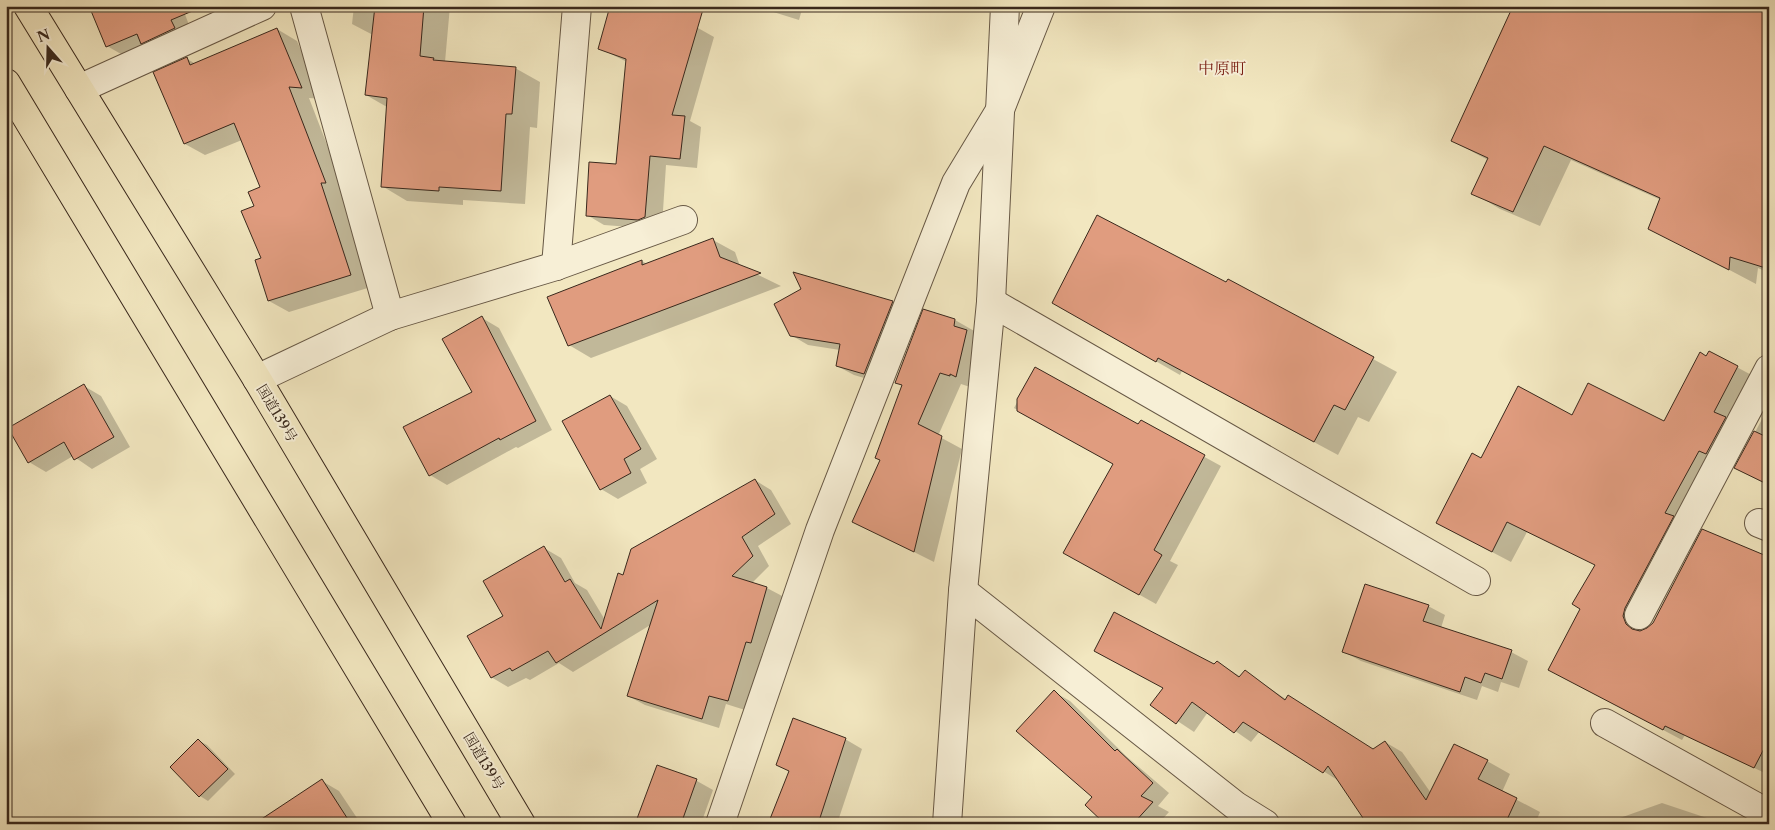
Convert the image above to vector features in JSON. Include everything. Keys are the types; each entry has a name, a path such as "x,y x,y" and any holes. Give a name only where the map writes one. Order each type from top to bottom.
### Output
{"highway":[{"name":"国道139号","path":"28,6 257,379 522,824"},
{"path":"6,83 452,824"}],"street":[{"path":"79,89 262,6"},
{"path":"304,6 390,316"},
{"path":"556,266 577,6"},
{"path":"947,824 963,591 991,302 1005,6"},
{"path":"720,824 824,521 956,183 999,112 1041,6"},
{"path":"257,379 390,316 556,266 682,220"},
{"path":"991,302 1476,581"},
{"path":"1639,615 1769,369"},
{"path":"963,591 1236,806 1265,824"},
{"path":"1605,723 1769,814"}],"building":[{"path":"89,6 202,7 171,20 175,28 141,44 137,34 106,47"},
{"path":"375,6 424,6 420,56 434,58 433,60 516,67 512,114 506,114 501,191 439,187 439,191 381,187 387,98 365,95"},
{"path":"610,6 704,6 672,115 685,116 680,159 650,156 645,217 638,220 586,216 589,162 616,164 626,59 598,49"},
{"path":"1513,6 1769,6 1769,269 1730,257 1729,270 1648,229 1660,198 1544,146 1513,212 1471,194 1488,158 1451,141"},
{"path":"277,28 302,88 289,87 326,183 321,183 351,275 268,301 255,260 261,258 241,211 254,206 248,192 260,187 234,123 184,144 153,72 187,57 190,65"},
{"path":"1097,215 1226,282 1228,279 1374,357 1345,410 1334,405 1314,442 1158,358 1156,362 1052,303"},
{"path":"713,238 720,257 761,273 568,346 547,297 642,260 642,265"},
{"path":"793,272 893,301 864,374 836,366 840,344 790,336 774,304 801,289"},
{"path":"923,309 955,319 954,326 967,330 956,377 940,373 918,424 942,436 914,552 852,522 880,460 875,458 902,385 895,383"},
{"path":"482,316 536,421 500,440 499,438 429,476 403,427 472,392 442,339"},
{"path":"1709,351 1738,366 1714,412 1726,417 1706,454 1699,451 1665,513 1674,516 1625,608 1623,616 1626,624 1632,629 1640,631 1653,623 1702,529 1769,557 1769,739 1754,768 1665,726 1663,730 1548,670 1580,609 1572,604 1595,565 1507,522 1492,552 1436,523 1472,453 1481,458 1518,386 1572,415 1588,383 1664,421 1700,352 1706,356"},
{"path":"1035,367 1138,424 1141,420 1205,455 1154,550 1162,555 1139,595 1063,553 1113,464 1017,411 1017,399"},
{"path":"84,384 114,437 74,460 64,442 28,463 8,428"},
{"path":"610,395 641,449 624,459 631,473 600,490 562,421"},
{"path":"1754,431 1769,438 1769,485 1734,468"},
{"path":"755,479 775,514 742,537 753,556 732,576 767,587 751,643 746,642 728,701 709,696 702,719 627,696 658,600 556,663 548,651 512,671 510,668 491,678 467,636 503,616 483,581 544,546 565,582 570,579 601,629 618,573 623,575 631,549"},
{"path":"1365,584 1429,605 1423,621 1512,650 1502,679 1485,673 1481,683 1465,677 1460,692 1342,652"},
{"path":"1114,612 1214,664 1217,661 1239,677 1245,670 1285,700 1288,695 1373,749 1385,741 1426,800 1454,744 1488,760 1478,779 1517,798 1505,824 1367,824 1328,766 1323,773 1243,722 1234,733 1192,702 1176,724 1150,705 1163,688 1094,651"},
{"path":"1054,690 1115,751 1117,749 1153,783 1141,796 1153,802 1133,824 1105,824 1085,805 1092,797 1016,731"},
{"path":"793,718 846,738 818,824 768,824 789,771 776,765"},
{"path":"198,739 228,769 199,797 170,767"},
{"path":"657,765 697,779 681,824 635,824"},
{"path":"322,779 351,824 254,824"}],"district":[{"name":"中原町","path":"1222,68"}]}
